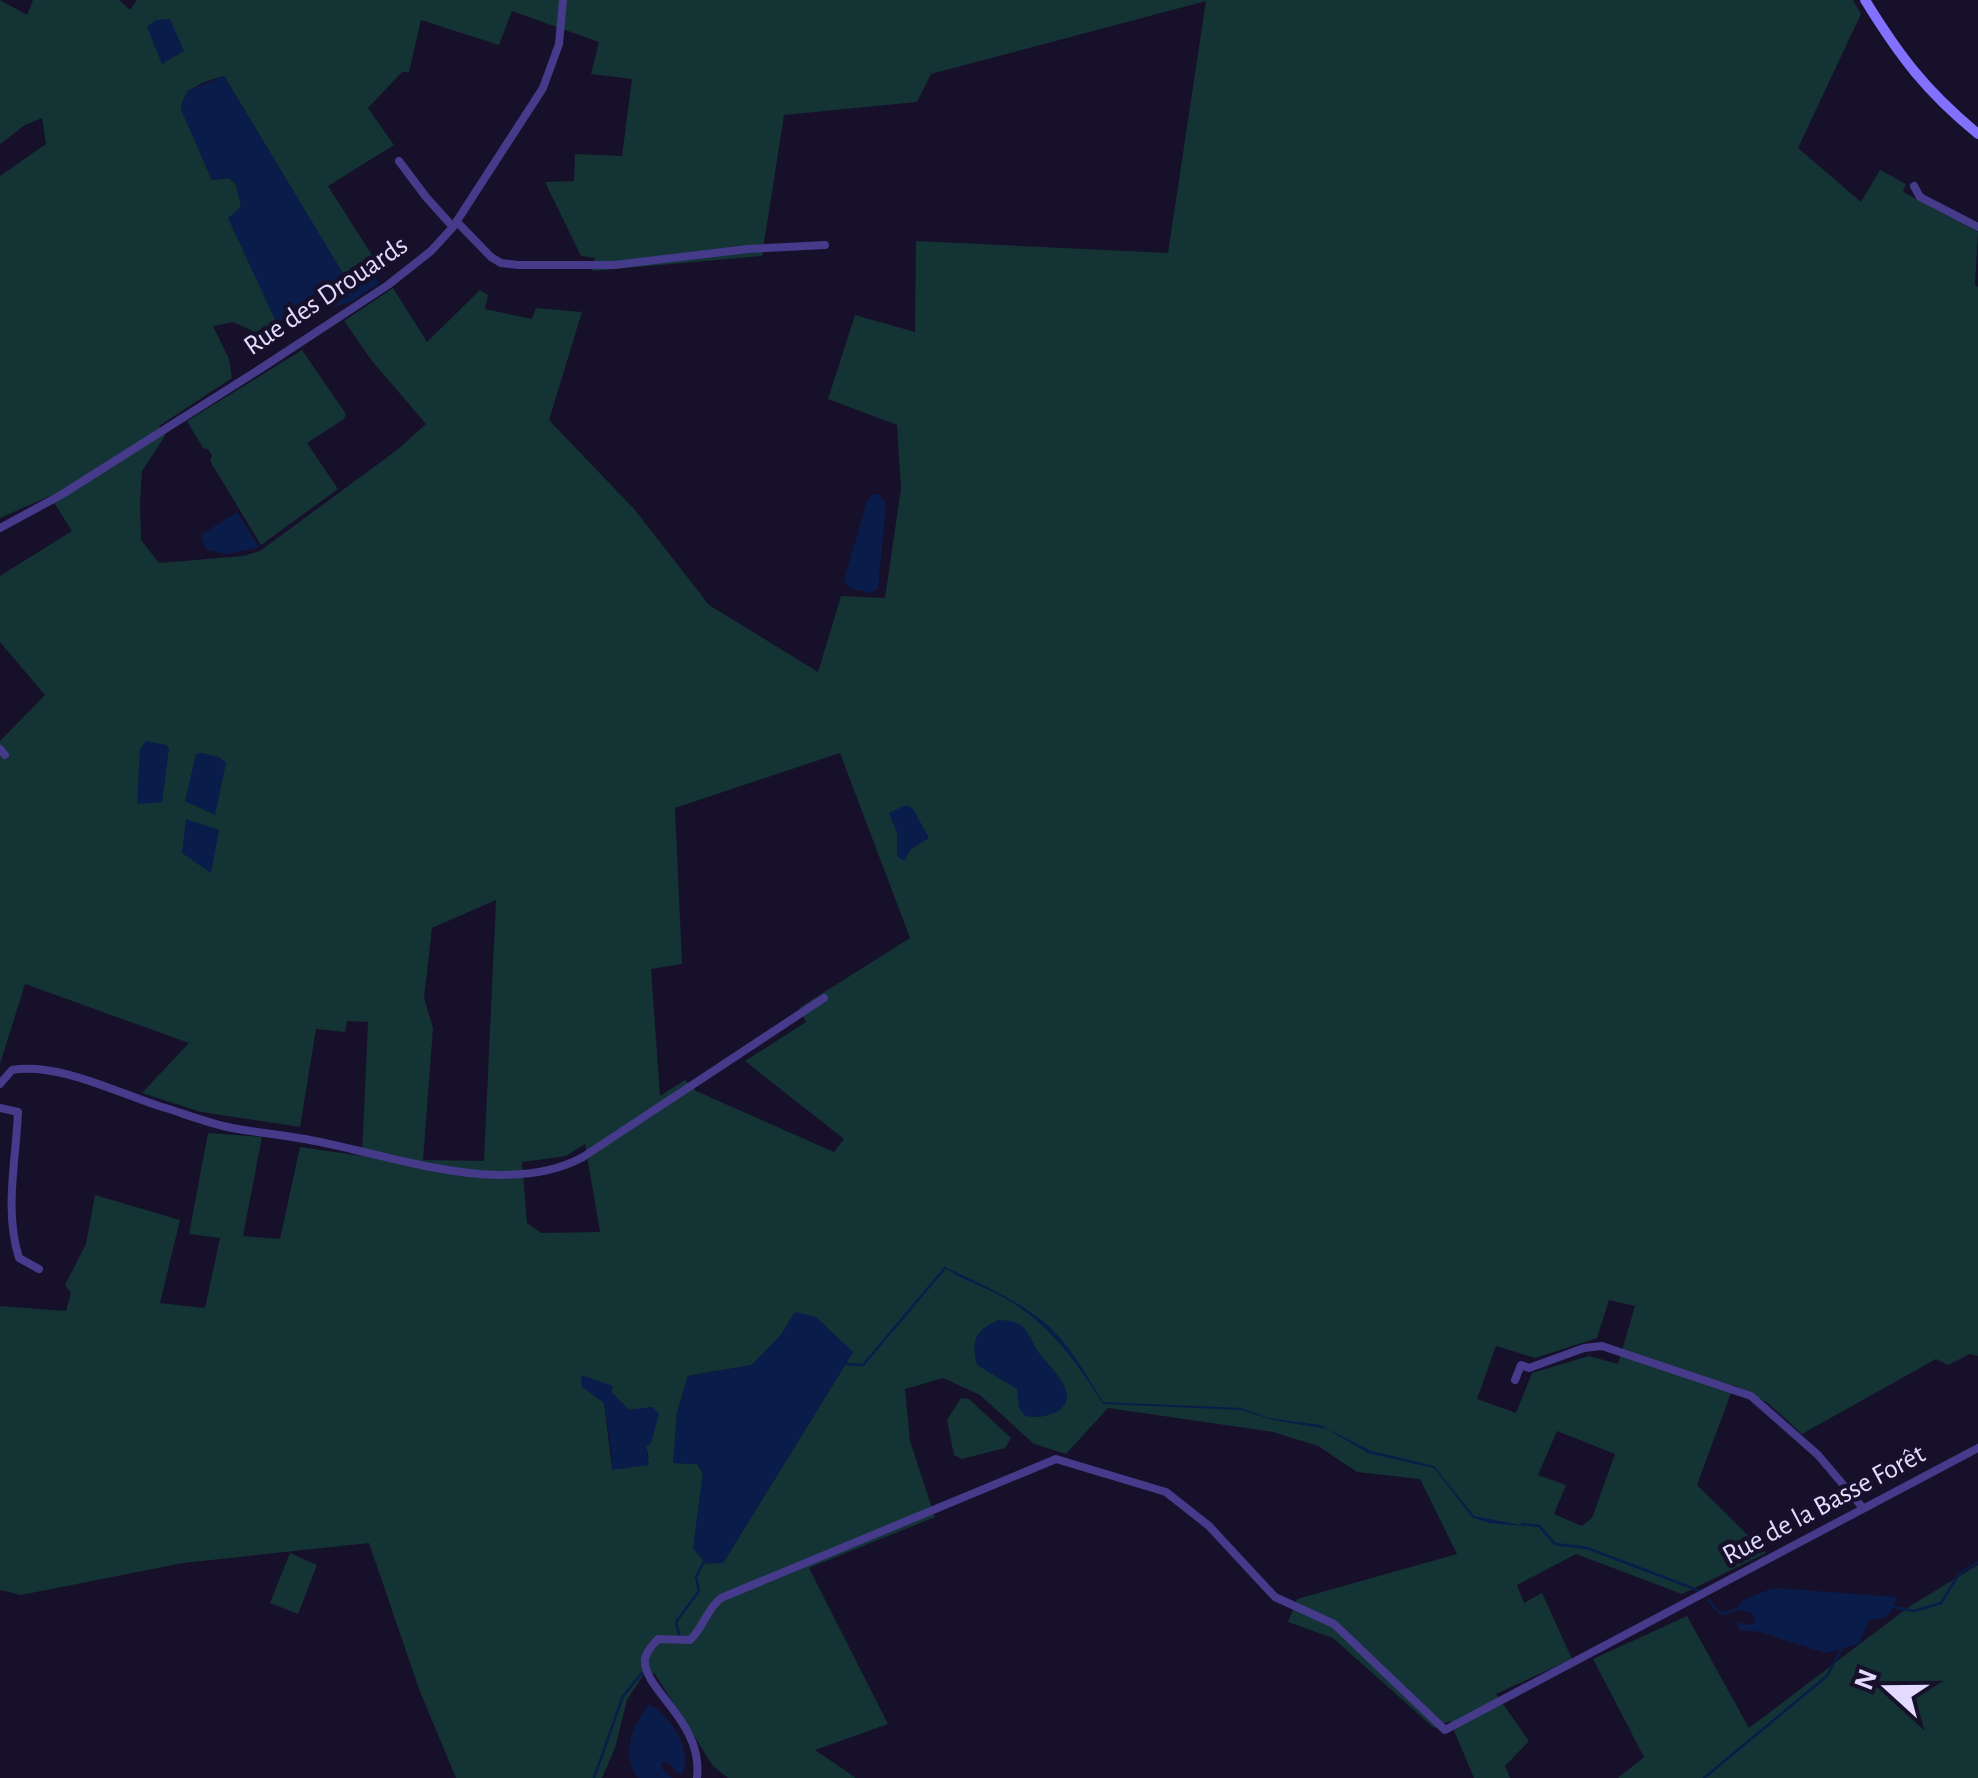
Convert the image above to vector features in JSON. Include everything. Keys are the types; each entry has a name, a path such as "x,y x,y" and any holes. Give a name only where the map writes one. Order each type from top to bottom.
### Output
{"main road":[{"path":"1865,0 1912,72 1934,97 1978,134"}],"street":[{"name":"Rue des Drouards","path":"0,528 61,495 388,285 431,251 455,224 543,88 559,44 563,0"},
{"path":"399,161 426,197 501,263 614,265 825,245"},
{"path":"1914,186 1920,198 1978,227"},
{"path":"0,1084 12,1070 22,1068 80,1078 229,1127 312,1140 444,1171 553,1169 583,1157 824,998"},
{"path":"0,1108 18,1112 10,1205 12,1234 19,1258 40,1269"},
{"path":"1515,1380 1520,1365 1528,1368 1584,1348 1602,1346 1728,1387 1765,1406 1818,1455 1863,1508"},
{"name":"Rue de la Basse Forêt","path":"697,1778 695,1744 648,1674 645,1660 658,1640 690,1640 721,1598 1056,1459 1166,1492 1209,1526 1275,1597 1334,1624 1445,1730 1978,1448"}],"green space":[{"path":"0,0 27,15 33,0 119,0 130,10 137,0 1853,0 1861,14 1798,148 1861,202 1880,170 1906,184 1903,192 1978,232 1978,1356 1970,1354 1948,1365 1936,1359 1802,1434 1768,1403 1734,1385 1697,1485 1766,1553 1682,1594 1576,1554 1517,1585 1524,1603 1542,1593 1572,1659 1496,1694 1529,1741 1505,1766 1510,1778 1474,1778 1450,1721 1434,1728 1333,1638 1288,1622 1297,1599 1457,1554 1420,1479 1357,1472 1318,1446 1273,1432 1108,1408 1066,1454 1034,1444 980,1395 943,1378 905,1389 910,1441 935,1517 809,1568 888,1724 815,1750 856,1778 728,1778 713,1766 655,1674 646,1671 627,1700 615,1748 602,1778 456,1778 419,1689 369,1543 183,1563 21,1595 0,1590 0,1306 66,1311 71,1293 65,1285 86,1244 95,1195 180,1220 160,1303 205,1308 220,1238 189,1234 208,1133 262,1137 243,1236 280,1239 300,1147 362,1156 368,1022 347,1021 345,1032 316,1029 300,1127 201,1112 142,1093 189,1043 25,984 0,1064 0,741 45,695 0,642 0,576 72,531 50,496 0,518 0,176 46,144 42,118 0,144","holes":["1206,1 1168,253 916,241 915,332 855,315 828,399 897,425 901,489 885,598 841,596 818,672 709,605 635,510 549,420 582,312 536,308 532,319 485,309 488,295 480,290 427,342 393,288 344,321 372,361 426,424 397,450 260,551 159,563 141,540 142,471 165,436 159,426 232,378 229,359 213,326 233,322 275,341 281,332 229,219 241,207 236,184 229,178 212,180 181,109 186,95 197,86 224,76 345,277 382,271 328,186 394,145 368,108 402,72 409,72 421,20 499,45 512,11 599,42 591,74 632,79 622,156 575,154 574,181 545,182 581,256 595,258 592,271 762,256 784,115 917,102 931,74","840,753 910,938 799,1008 806,1022 745,1061 844,1139 834,1152 696,1091 685,1080 660,1096 651,969 682,964 675,808","496,900 484,1161 423,1160 433,1028 424,998 432,928","585,1144 600,1232 541,1233 527,1223 522,1162 566,1156","1609,1300 1635,1306 1618,1364 1589,1356 1532,1373 1516,1413 1477,1399 1496,1346 1535,1358 1597,1338","795,1312 853,1352 723,1563 700,1505 703,1473 697,1464 674,1463 677,1413 688,1376 752,1365 781,1335","613,1387 611,1392 629,1410 653,1407 646,1447 649,1457 612,1469 604,1403","1557,1431 1615,1454 1592,1518 1582,1526 1554,1514 1566,1485 1538,1475"]},
{"path":"302,350 346,414 307,443 338,489 261,545 210,461 208,449 203,448 187,421"},
{"path":"961,1398 969,1399 1011,1438 1005,1448 962,1459 954,1455 947,1420"},
{"path":"290,1553 317,1565 298,1614 270,1603"},
{"path":"1978,1565 1978,1778 1618,1778 1644,1757 1593,1659 1687,1616 1749,1728 1910,1606"}],"water":[{"path":"170,19 184,51 162,64 147,27 156,20"},
{"path":"224,76 345,277 375,275 379,283 351,302 321,310 281,332 228,218 241,207 236,183 229,178 212,180 181,109 187,91"},
{"path":"879,494 886,504 878,589 870,593 850,588 844,580 867,501"},
{"path":"237,512 259,547 228,554 206,550 201,535"},
{"path":"146,741 169,749 162,802 137,804 140,749"},
{"path":"196,754 226,763 215,815 185,801"},
{"path":"906,805 913,809 929,838 910,850 904,861 897,856 897,833 889,813"},
{"path":"186,819 219,830 211,873 182,853"},
{"path":"943,1266 1006,1297 1051,1328 1103,1402 1241,1408 1269,1418 1320,1425 1371,1451 1434,1466 1474,1516 1525,1526 1489,1523 1472,1517 1434,1468 1368,1453 1327,1429 1273,1420 1242,1410 1103,1404 1070,1356 1030,1315"},
{"path":"795,1312 816,1317 853,1352 723,1563 706,1564 693,1548 703,1472 697,1464 673,1463 677,1413 688,1376 752,1365 781,1335"},
{"path":"999,1320 1025,1329 1062,1382 1067,1398 1056,1412 1041,1417 1025,1416 1019,1408 1017,1389 977,1365 977,1337"},
{"path":"581,1375 613,1386 611,1392 629,1410 653,1407 659,1414 651,1443 646,1447 649,1465 612,1470 604,1403 582,1387"},
{"path":"1773,1588 1897,1597 1888,1615 1869,1620 1859,1644 1825,1653 1760,1632 1739,1630 1737,1622 1755,1622 1752,1613 1737,1609 1741,1601"},
{"path":"650,1704 679,1736 685,1756 682,1776 665,1761 661,1763 663,1770 672,1778 638,1778 633,1769 630,1740"}],"waterway":[{"path":"845,1364 863,1365 945,1268"},
{"path":"1522,1524 1539,1526 1555,1544 1587,1548 1700,1591"},
{"path":"679,1634 676,1622 699,1591 696,1577 704,1561"},
{"path":"1893,1607 1914,1611 1941,1603 1959,1574 1978,1562"},
{"path":"1709,1600 1724,1614 1740,1608"},
{"path":"1704,1778 1827,1676 1843,1646"},
{"path":"594,1778 623,1696 642,1673"}]}
